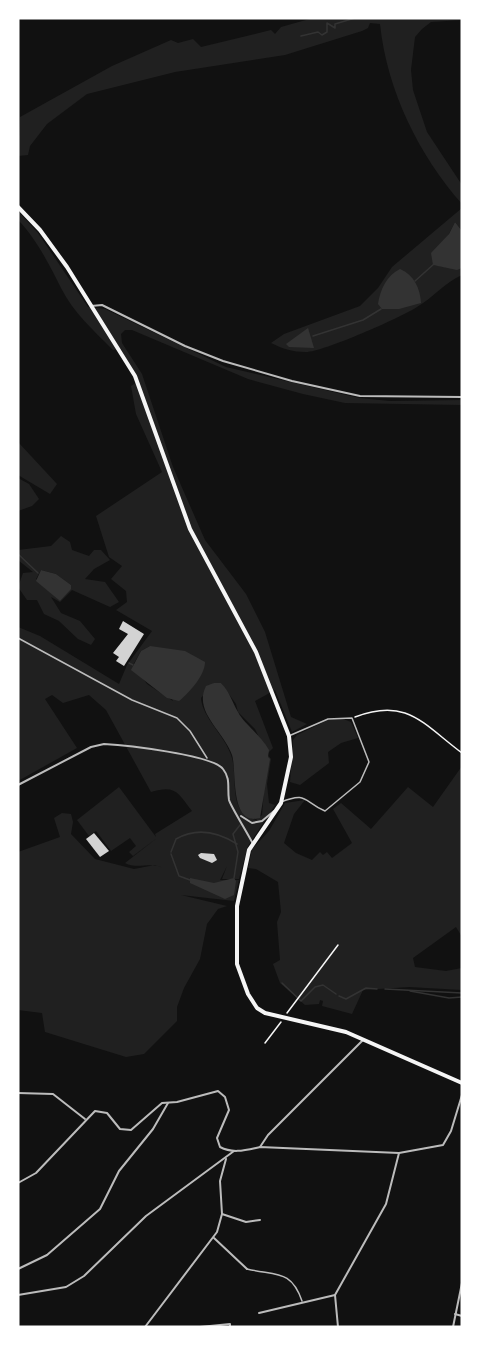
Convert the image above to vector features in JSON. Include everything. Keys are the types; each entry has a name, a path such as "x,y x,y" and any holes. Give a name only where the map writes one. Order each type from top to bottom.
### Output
{"main road":[{"path":"18,207 54,249 135,376 190,529 256,652 289,736 291,757 279,805 253,844 243,870 237,918 236,954 248,994 257,1008 265,1013 346,1032 462,1083"}],"street":[{"path":"92,306 102,305 185,346 223,361 312,386 360,396 462,397"},
{"path":"18,785 91,747 104,744 207,758 222,767 229,777 230,803 252,824 258,823 279,805"},
{"path":"239,814 253,844"},
{"path":"260,1147 268,1136 363,1040"},
{"path":"18,1184 36,1173 84,1119 95,1111 101,1110 107,1113 120,1129 131,1131 156,1106 218,1091 225,1097 230,1110 217,1138 220,1147 234,1151 260,1147 399,1153 443,1145 451,1131 462,1095"},
{"path":"18,1093 53,1094 84,1119"},
{"path":"18,1269 46,1255 100,1209 119,1171 153,1129 168,1103"},
{"path":"18,1295 66,1287 84,1276 146,1216 226,1160 234,1151"},
{"path":"338,1327 335,1294 386,1204 399,1153"},
{"path":"145,1327 214,1238 222,1214 220,1180 226,1160"},
{"path":"222,1214 246,1222 260,1220"},
{"path":"214,1238 247,1269"},
{"path":"453,1327 462,1283"},
{"path":"259,1313 335,1294"},
{"path":"455,1314 462,1316"},
{"path":"201,1327 230,1325"}],"lane":[{"path":"18,638 111,690 177,718 190,731 207,758"},
{"path":"279,805 296,796 304,796 325,811 351,792 367,770 368,753 352,718 328,719 289,736"},
{"path":"247,1269 286,1276 298,1289 302,1302"}],"path":[{"path":"352,718 389,709 403,710 462,753"},
{"path":"265,1043 338,945"}],"shaded area":[{"path":"313,18 462,18 462,20 431,22 422,29 415,37 411,70 413,90 427,132 462,185 462,204 432,165 408,121 390,74 380,24 370,23 368,28 362,31 285,55 175,72 87,94 47,124 30,146 28,155 18,156 20,117 112,66 171,40 178,43 193,39 201,47 271,30 275,34 281,27"},
{"path":"462,208 462,231 455,222 433,265 462,268 462,275 423,303 380,326 315,350 292,351 271,343 284,334 360,306 378,288 392,267"},
{"path":"18,211 38,233 88,307 105,309 226,367 359,398 390,401 462,400 462,405 345,403 248,379 132,330 125,330 121,334 122,343 142,374 173,467 205,540 246,594 265,632 291,717 307,724 292,732 275,690 255,701 273,748 267,754 271,759 267,784 269,803 275,805 248,846 239,879 222,879 227,866 220,880 239,880 234,901 181,895 227,906 218,909 207,924 200,959 184,988 177,1007 177,1021 144,1054 126,1057 45,1032 42,1013 18,1010 18,852 60,837 54,818 62,813 71,814 73,822 71,834 95,859 134,869 154,865 135,866 125,863 157,838 133,856 129,852 136,846 130,838 111,851 96,831 89,836 77,820 119,787 156,837 155,834 192,811 183,799 171,790 151,792 106,710 89,695 63,703 52,695 45,699 77,748 18,781 18,627 40,636 119,684 127,665 152,631 116,610 127,602 126,591 111,579 122,566 109,557 96,516 162,472 136,414 131,386 139,381 121,349 113,350 78,313 66,297 37,244 18,220","holes":["150,646 173,701 147,684 133,665 141,651","214,683 221,683 236,704 238,712 255,729 267,754 262,815 256,820 247,816 237,802 231,755 202,705 201,698"]},
{"path":"455,222 462,231 462,268 457,270 433,265 431,253 449,234"},
{"path":"400,269 415,283 421,303 399,309 382,309 378,304 382,288 391,275"},
{"path":"308,328 314,348 289,347 286,344"},
{"path":"18,442 57,484 50,494 18,475"},
{"path":"18,478 29,484 39,499 32,506 18,511"},
{"path":"61,536 70,542 72,550 89,556 94,550 101,550 110,560 94,569 85,579 105,582 119,602 110,607 72,590 60,602 51,597 61,613 80,621 95,639 91,645 78,639 59,621 44,614 37,600 27,600 18,587 23,573 33,572 18,560 18,550 51,546","holes":["41,570 56,574 71,585 60,601 36,579"]},
{"path":"41,570 56,574 71,585 71,589 60,601 36,581"},
{"path":"150,646 185,651 205,662 192,689 179,701 167,698 131,670 141,651"},
{"path":"221,683 224,686 241,716 269,750 270,759 260,818 250,818 243,814 236,796 232,755 206,713 203,695 206,686"},
{"path":"341,718 351,722 358,738 341,743 328,752 329,763 300,785 290,782 293,740 297,735 328,720"},
{"path":"462,766 462,937 456,927 413,958 415,967 446,971 462,968 462,990 409,987 363,990 352,1014 322,1006 323,1001 320,1000 319,1004 305,1005 280,983 273,964 280,960 277,922 281,912 278,882 256,869 248,868 252,849 269,831 285,803 305,800 294,814 284,843 296,853 312,860 320,852 323,855 327,852 332,858 352,843 333,809 341,803 371,829 408,787 433,807"},
{"path":"190,878 214,883 234,878 236,881 234,895 225,899 190,883"}],"building":[{"path":"123,621 144,634 124,666 116,661 119,657 113,653 128,634 119,629"},
{"path":"94,833 109,851 100,857 86,839"},
{"path":"201,853 214,854 217,860 212,863 200,858 198,855"}],"waterway":[{"path":"301,36 318,32 322,35 327,32 327,23 335,28 335,24 355,18"},
{"path":"415,281 434,264"},
{"path":"313,336 363,320 381,309"},
{"path":"18,554 38,573"},
{"path":"129,663 133,665"},
{"path":"234,878 238,852 233,834 240,825"},
{"path":"171,852 176,839 200,832 222,836 237,844"},
{"path":"171,854 179,876 190,880"},
{"path":"282,983 301,1001 315,987 323,985 336,994"},
{"path":"339,996 346,999 366,988 377,989"},
{"path":"385,989 462,993"},
{"path":"410,991 449,998 462,997"}]}
